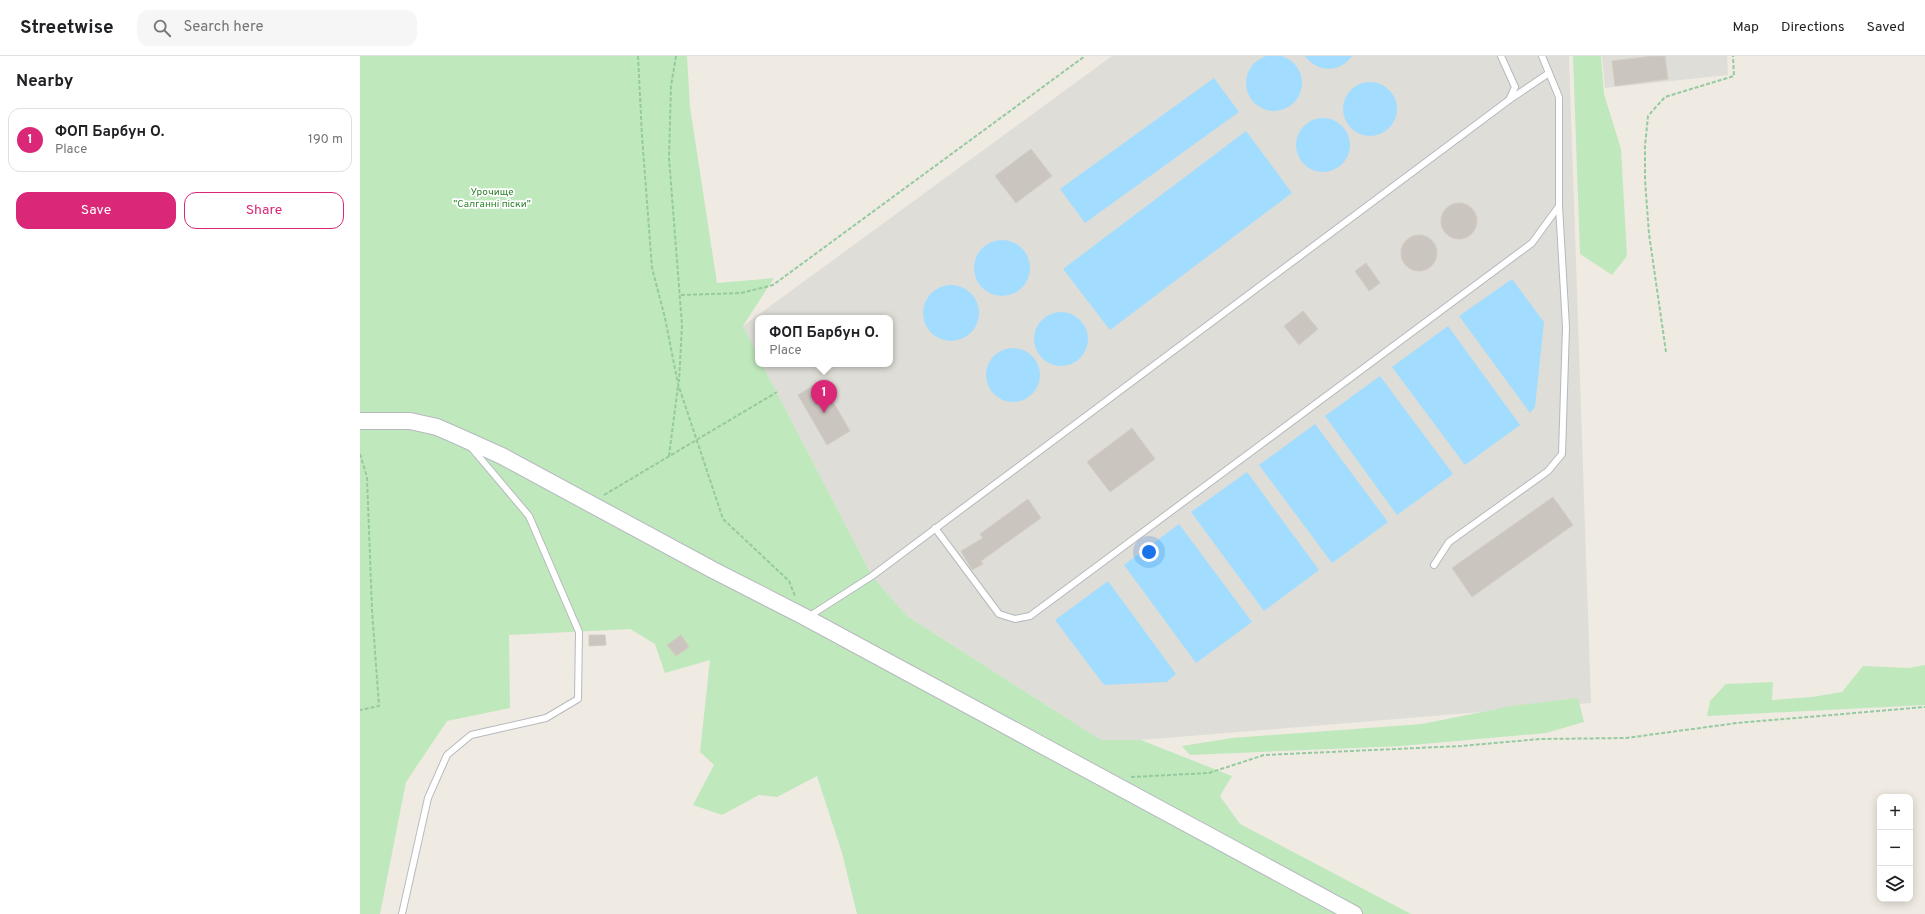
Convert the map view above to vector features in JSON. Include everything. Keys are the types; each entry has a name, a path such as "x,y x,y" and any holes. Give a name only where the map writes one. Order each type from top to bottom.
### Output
{"street":[{"path":"360,421 410,421 437,427 502,456 713,570 805,616 1354,914"}],"lane":[{"path":"1501,56 1515,87 1509,100"},
{"path":"1434,565 1449,542 1548,471 1562,454 1566,327 1559,206 1559,97 1542,56"},
{"path":"805,616 872,576 1509,100 1549,73"},
{"path":"935,528 999,614 1015,619 1030,616 1532,243 1559,206"},
{"path":"402,914 428,798 447,755 471,735 546,718 578,699 579,632 529,516 462,438"}],"path":[{"path":"638,56 642,136 652,268 665,318 678,384 723,519 789,580 805,616"},
{"path":"669,456 678,384 682,324 681,295 675,243 669,158 671,86 676,56"},
{"path":"681,295 741,292 774,286 1085,56"},
{"path":"1666,352 1649,234 1644,180 1644,146 1648,116 1665,97 1734,76 1733,56"},
{"path":"589,503 777,392"},
{"path":"360,454 367,477 372,610 379,706 360,710"},
{"path":"1126,777 1209,773 1264,755 1461,746 1540,739 1626,738 1737,723 1925,707"}],"shaded area":[{"path":"1112,56 1569,56 1591,703 1141,740 1101,740 907,616 872,576 764,367 893,367 893,315 758,315"},
{"path":"1602,56 1727,56 1728,75 1605,88"},
{"path":"755,317 755,349 743,326"}],"green space":[{"name":"Урочище \"Салганні піски\"","path":"360,56 687,56 690,107 717,283 774,278 743,326 755,349 755,367 764,367 872,576 907,616 1101,740 1141,740 1232,776 1220,796 1240,824 1411,914 857,914 842,853 817,776 777,797 759,795 722,815 693,805 714,765 700,752 710,660 665,673 655,644 630,629 509,635 510,708 447,721 406,782 380,914 360,914"},
{"path":"1573,56 1601,56 1604,94 1621,149 1627,256 1612,275 1580,254"},
{"path":"1925,665 1925,705 1707,716 1710,701 1726,684 1773,682 1772,700 1812,697 1842,692 1863,666 1909,668"},
{"path":"1578,698 1584,722 1546,733 1401,746 1190,755 1182,746 1232,738 1422,724 1512,706"}],"water":[{"path":"1268,55 1280,55 1294,63 1302,77 1300,94 1294,103 1280,111 1268,111 1258,106 1251,99 1246,89 1246,77 1251,67 1258,60"},
{"path":"1305,56 1352,56 1341,66 1328,69 1316,66"},
{"path":"1214,78 1239,112 1085,223 1060,189"},
{"path":"1370,82 1380,84 1389,90 1395,99 1397,109 1395,119 1389,128 1380,134 1370,136 1360,134 1351,128 1345,119 1343,109 1345,99 1351,90 1360,84"},
{"path":"1323,118 1333,120 1342,126 1348,135 1350,145 1348,155 1342,164 1333,170 1323,172 1313,170 1304,164 1298,155 1296,145 1298,135 1304,126 1313,120"},
{"path":"1246,131 1292,193 1110,330 1063,269"},
{"path":"996,240 1008,240 1018,244 1026,252 1030,262 1030,274 1026,284 1018,292 1008,296 996,296 986,292 978,284 974,274 974,262 978,252 986,244"},
{"path":"1512,279 1544,322 1535,407 1530,413 1459,316"},
{"path":"945,285 957,285 967,289 975,297 979,307 979,319 975,329 967,337 957,341 945,341 935,337 927,329 923,319 923,307 927,297 935,289"},
{"path":"1061,312 1071,314 1080,320 1086,329 1088,339 1086,349 1080,358 1071,364 1061,366 1051,364 1042,358 1036,349 1034,339 1036,329 1042,320 1051,314"},
{"path":"1448,326 1520,425 1465,465 1392,367"},
{"path":"1013,348 1023,350 1032,356 1038,365 1040,375 1038,385 1032,394 1023,400 1013,402 1003,400 994,394 988,385 986,375 988,365 994,356 1003,350"},
{"path":"1380,376 1453,474 1397,515 1325,416"},
{"path":"1315,424 1388,522 1332,563 1259,465"},
{"path":"1247,472 1319,570 1264,611 1191,512"},
{"path":"1179,524 1252,622 1196,663 1124,565"},
{"path":"1108,581 1176,674 1167,682 1104,685 1055,620"}],"building":[{"path":"1665,56 1668,79 1615,86 1612,61"},
{"path":"1031,149 1052,176 1016,203 995,176"},
{"path":"1463,203 1472,208 1476,214 1476,228 1472,234 1463,239 1455,239 1446,234 1442,228 1441,217 1446,208 1452,204"},
{"path":"1423,235 1432,240 1436,246 1436,260 1432,266 1423,271 1415,271 1406,266 1402,260 1401,249 1406,240 1412,236"},
{"path":"1366,263 1380,283 1369,291 1355,271"},
{"path":"1303,311 1318,329 1299,345 1284,326"},
{"path":"821,381 850,431 827,445 798,395"},
{"path":"1132,428 1155,459 1110,492 1087,462"},
{"path":"1553,497 1573,525 1472,597 1452,568"},
{"path":"1028,499 1041,518 981,561 983,564 972,570 961,551 983,538 980,534"},
{"path":"589,635 605,635 606,645 589,646"},
{"path":"681,635 689,647 676,656 667,645"}],"place":[{"name":"ФОП Барбун О.","path":"824,413"}]}
